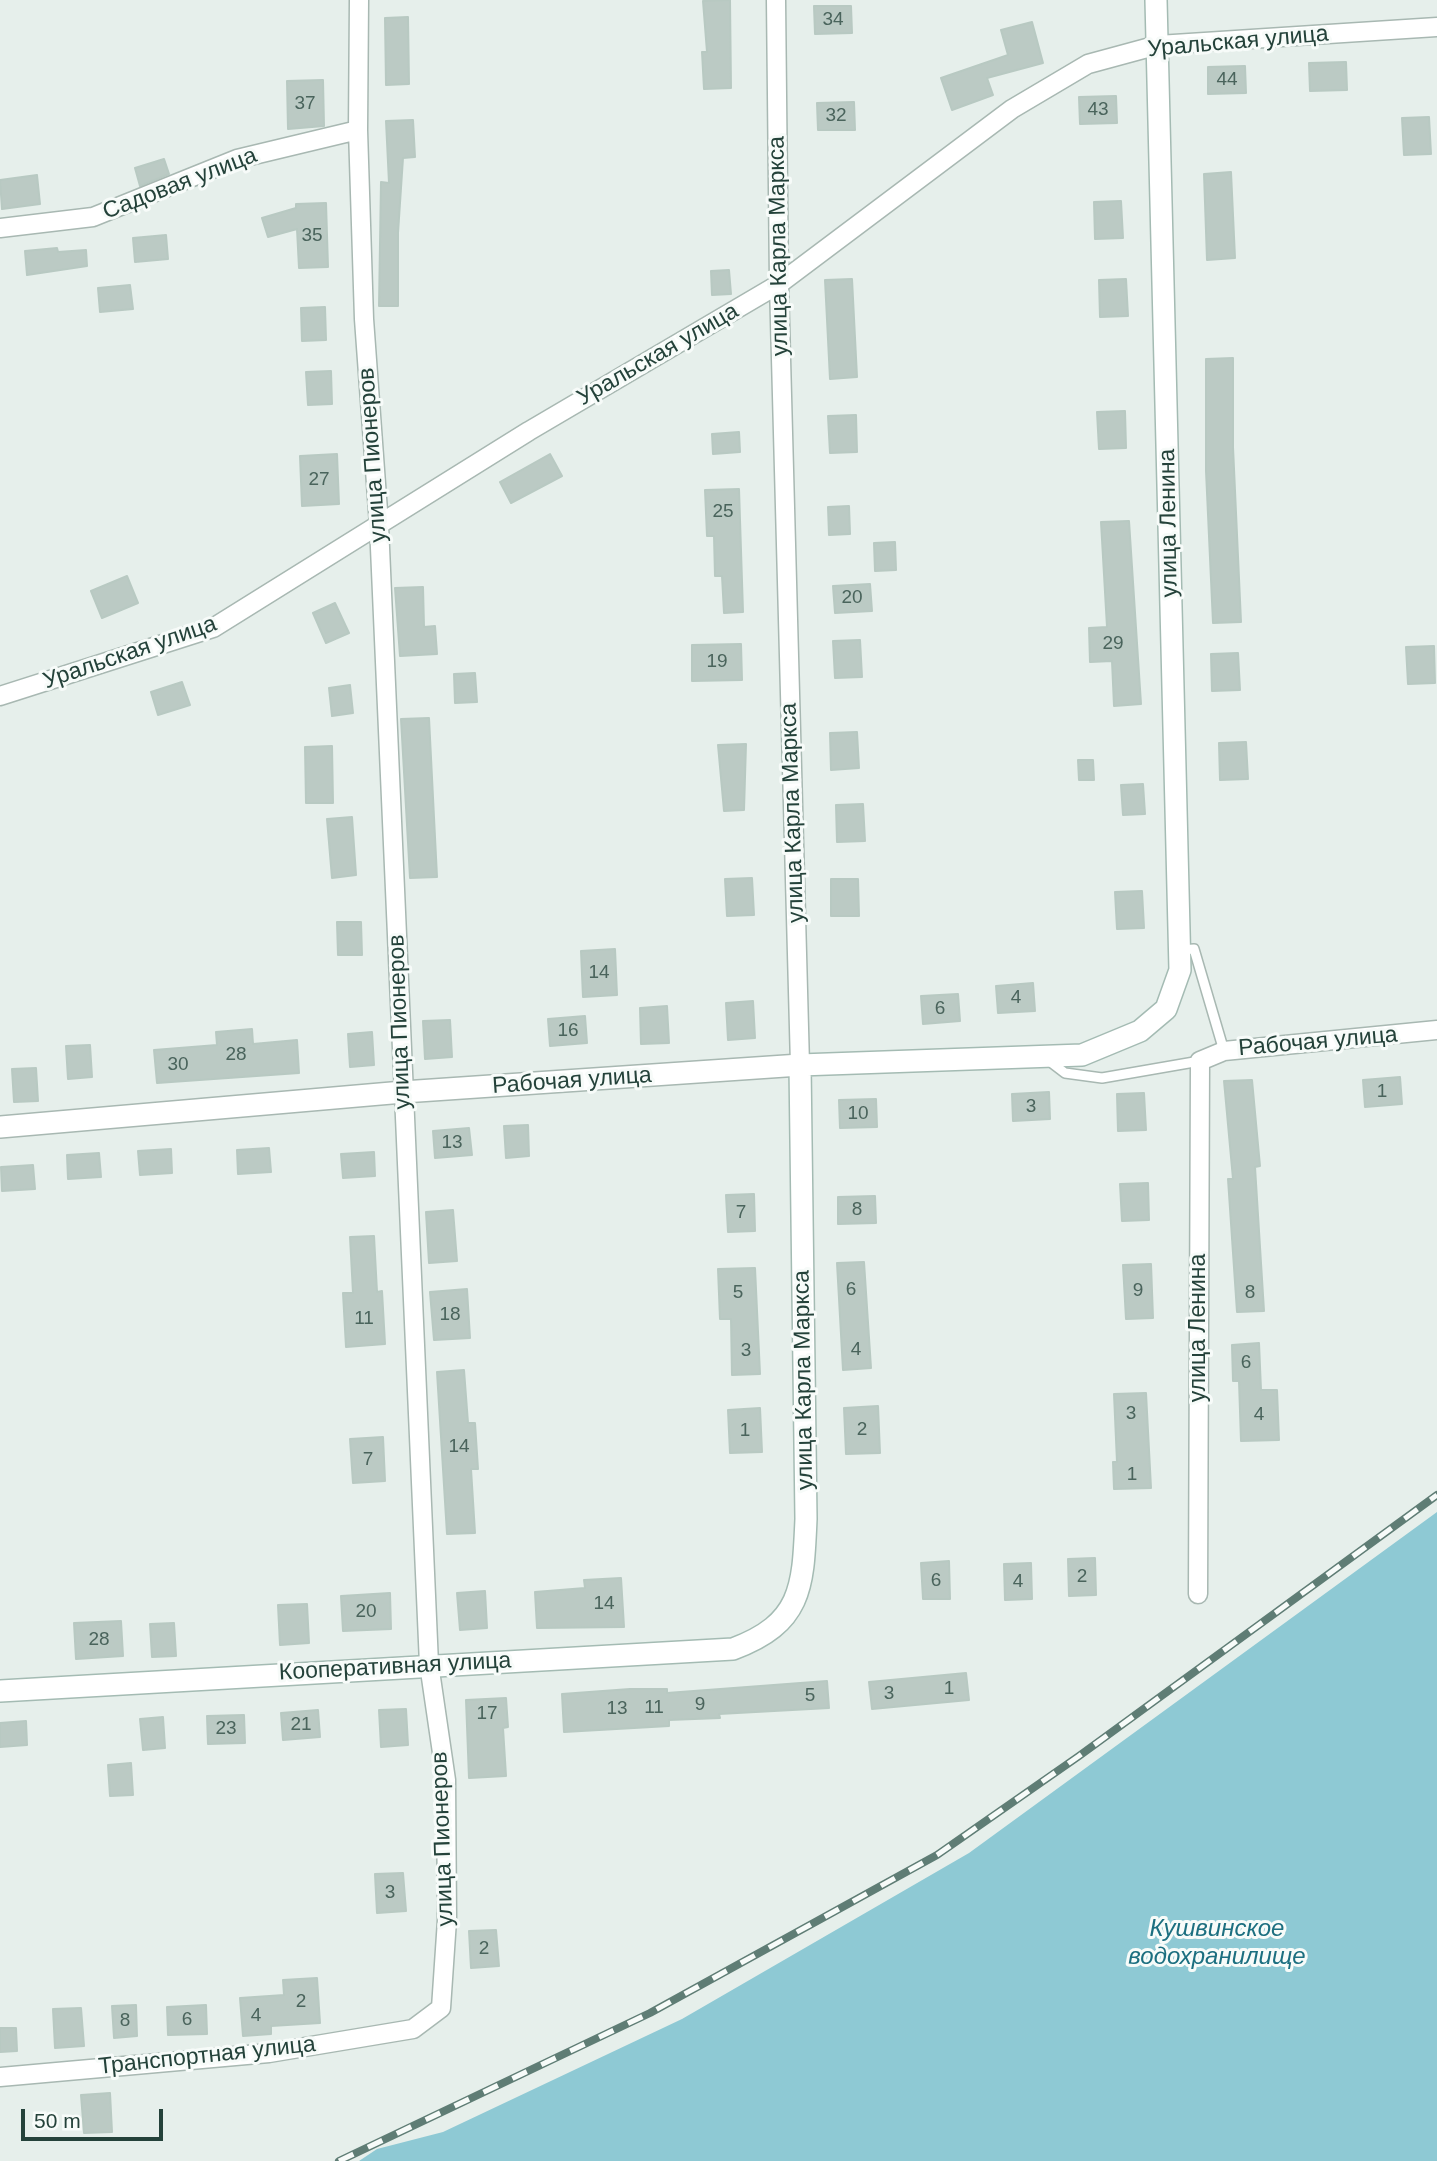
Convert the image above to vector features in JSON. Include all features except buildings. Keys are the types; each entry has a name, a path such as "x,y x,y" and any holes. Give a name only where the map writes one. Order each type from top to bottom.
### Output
{"main road":[{"name":"улица Ленина","path":"1140,1031 1167,1009 1180,970 1156,0"},
{"name":"Рабочая улица","path":"0,1128 403,1092 800,1065 1082,1055 1140,1031"},
{"name":"улица Карла Маркса","path":"781,1621 795,1600 803,1578 805,1531 800,1065"},
{"name":"Кооперативная улица","path":"0,1691 429,1664 733,1649 762,1639 781,1621"}],"street":[{"name":"улица Пионеров","path":"359,0 358,130 363,319 379,525 429,1664 446,1780 447,1920 441,2008 413,2029"},
{"name":"улица Карла Маркса","path":"776,0 779,284 800,1065"},
{"name":"Уральская улица","path":"0,696 213,628 529,431 779,284 1012,108 1087,64 1157,45 1437,27"},
{"name":"Садовая улица","path":"0,228 93,217 237,159 358,130"},
{"name":"Рабочая улица","path":"1200,1062 1224,1051 1437,1030"},
{"name":"улица Ленина","path":"1198,1594 1200,1062"},
{"name":"Транспортная улица","path":"0,2077 269,2053 413,2029"}],"lane":[{"path":"1179,950 1194,949 1224,1051"},
{"path":"1044,1056 1065,1073 1102,1078 1200,1062"}],"water":[{"name":"Кушвинское водохранилище","path":"1437,1512 1437,2161 359,2161 377,2149 443,2132 682,2019 969,1853"}],"railway":[{"path":"339,2161 650,2013 937,1855 1079,1756 1437,1495"}]}
